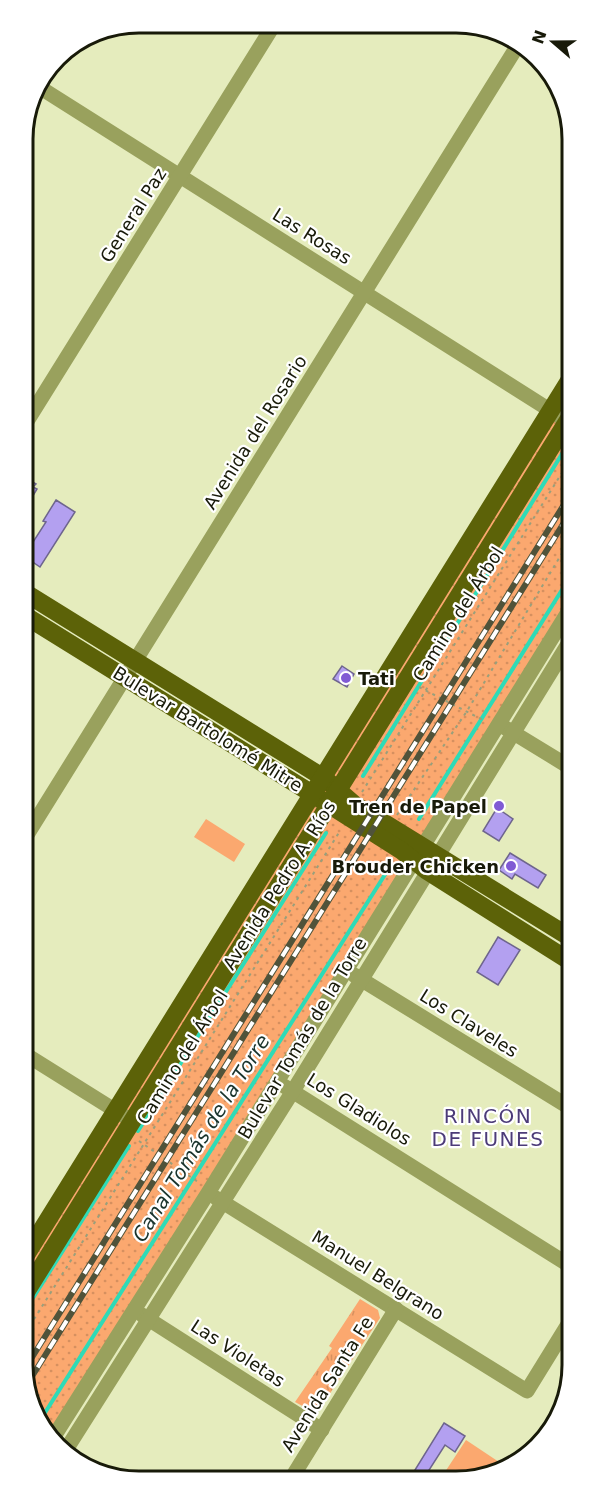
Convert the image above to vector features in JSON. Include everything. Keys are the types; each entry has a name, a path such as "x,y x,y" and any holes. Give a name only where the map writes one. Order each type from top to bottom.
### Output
{"main road":[{"name":"Avenida Pedro A. Ríos","path":"33,1281 129,1126 321,800 324,778 562,393"},
{"name":"Avenida Pedro A. Ríos","path":"33,1245 117,1110 321,800 339,789 562,429"},
{"name":"Bulevar Bartolomé Mitre","path":"33,598 324,778 339,789 352,811 425,858 562,956"},
{"name":"Bulevar Bartolomé Mitre","path":"33,621 321,800 390,826 425,858 562,933"}],"street":[{"name":"General Paz","path":"33,412 269,33"},
{"name":"Avenida del Rosario","path":"33,825 514,51"},
{"name":"Las Rosas","path":"45,91 562,416"},
{"name":"Bulevar Tomás de la Torre","path":"69,1445 293,1091 361,979 425,858 492,723 562,621"},
{"name":"Bulevar Tomás de la Torre","path":"57,1432 346,970 513,732 562,654"},
{"path":"492,723 513,732 562,763"},
{"name":"Los Claveles","path":"346,970 562,1103"},
{"path":"33,1059 117,1110 129,1126"},
{"name":"Los Gladiolos","path":"277,1081 562,1261"},
{"name":"Manuel Belgrano","path":"208,1193 527,1391 562,1334"},
{"name":"Avenida Santa Fe","path":"296,1471 396,1309"},
{"name":"Las Violetas","path":"134,1310 322,1430"}],"path":[{"name":"Camino del Árbol","path":"33,1321 562,473"},
{"path":"390,826 467,711 562,553"},
{"path":"419,687 492,723"},
{"path":"129,1126 144,1144 196,1181"}],"green space":[{"path":"562,392 562,622 57,1432 41,1406 34,1379 33,1244"},
{"path":"206,819 245,844 234,862 194,837"},
{"path":"360,1299 378,1310 380,1318 319,1410 310,1410 295,1402 332,1348 329,1346"},
{"path":"466,1440 499,1462 470,1470 446,1471"}],"building":[{"path":"56,500 75,512 40,567 33,562 33,542 46,522 43,521"},
{"name":"Tati","path":"342,666 354,674 347,687 333,679"},
{"path":"497,808 513,819 499,841 483,831"},
{"path":"510,853 546,875 538,888 515,874 512,879 499,870"},
{"path":"498,937 520,950 498,985 477,972"},
{"path":"444,1423 465,1436 455,1452 445,1445 428,1471 414,1471"}],"waterway":[{"path":"363,776 562,454"},
{"name":"Canal Tomás de la Torre","path":"419,819 562,590"},
{"path":"138,1131 326,833"},
{"name":"Canal Tomás de la Torre","path":"45,1413 386,873"},
{"path":"33,1298 129,1146"}],"railway":[{"path":"33,1356 562,508"},
{"path":"34,1374 562,526"}],"place":[{"name":"Tati","path":"346,678"},
{"name":"Tren de Papel","path":"499,806"},
{"name":"Brouder Chicken","path":"511,866"}],"district":[{"name":"RINCÓN DE FUNES","path":"488,1128"}]}
